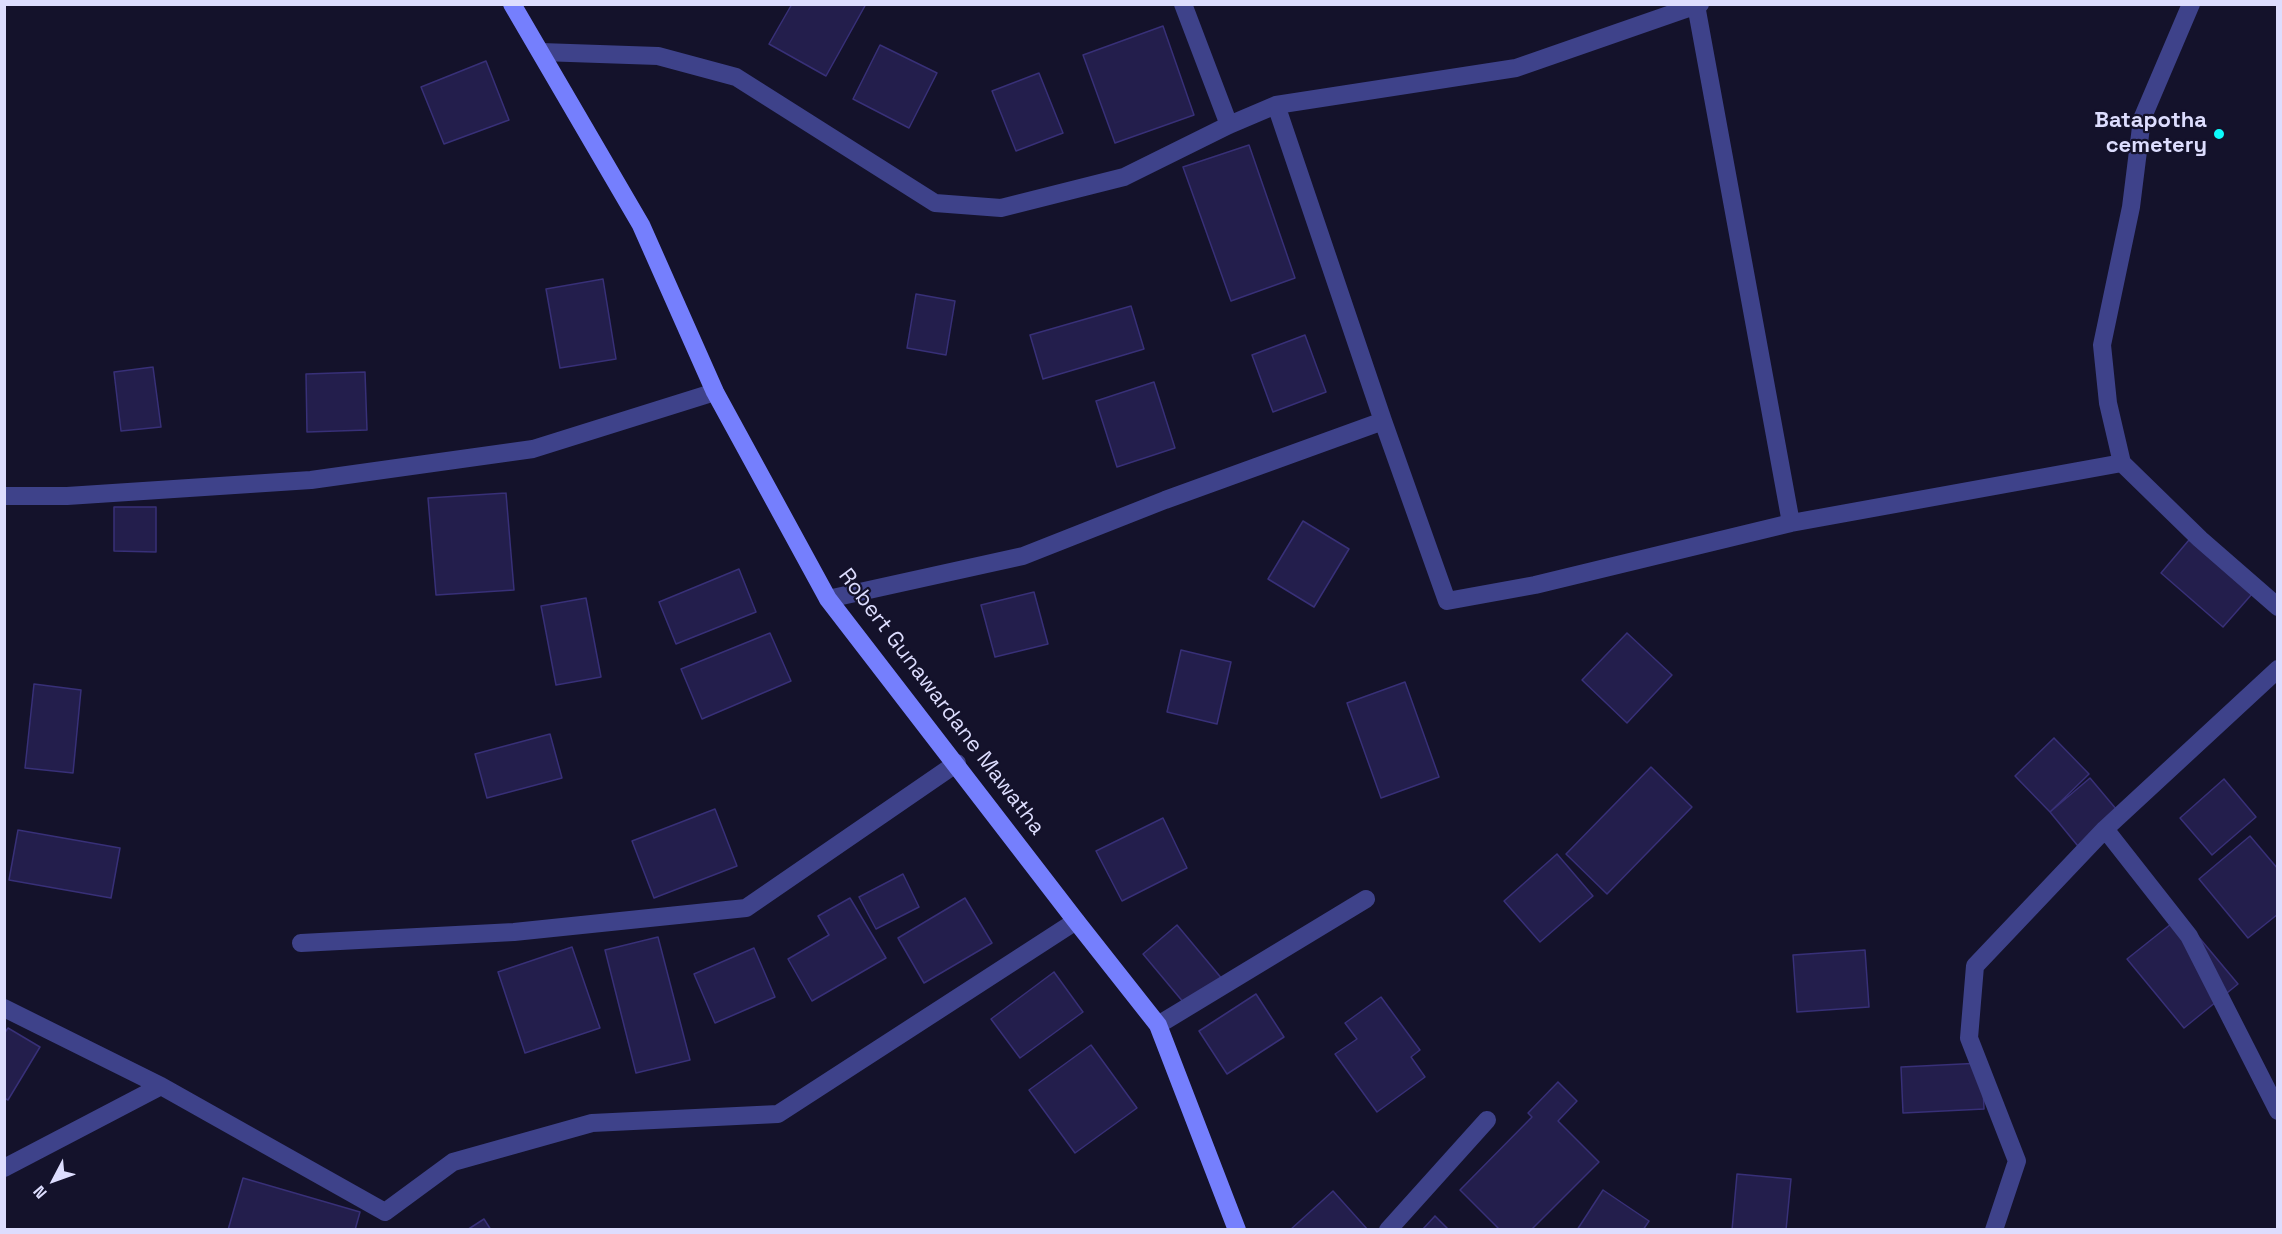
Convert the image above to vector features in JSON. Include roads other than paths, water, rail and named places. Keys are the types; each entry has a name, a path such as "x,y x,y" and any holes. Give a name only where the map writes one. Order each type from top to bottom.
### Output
{"street":[{"name":"Robert Gunawardane Mawatha","path":"512,4 641,225 715,392 828,598 1158,1025 1237,1230"},
{"path":"1183,4 1229,125"},
{"path":"2191,4 2142,119 2131,207 2102,345 2108,403 2122,463 2200,539 2277,607"},
{"path":"541,52 658,57 736,77 935,203 1000,208 1124,177 1229,125 1276,105 1516,68 1698,5 1791,523"},
{"path":"1276,105 1383,421 1447,601 1535,585 1791,523 2122,463"},
{"path":"4,496 68,496 311,480 532,449 715,392"},
{"path":"828,598 1023,556 1165,500 1383,421"},
{"path":"1994,1230 2017,1161 1969,1038 1975,966 2105,829 2277,669"},
{"path":"301,943 514,932 746,908 957,763"},
{"path":"2105,829 2189,936 2277,1110"},
{"path":"1158,1025 1366,899"},
{"path":"4,1008 161,1086 385,1221 453,1162 592,1123 778,1114 1076,921"},
{"path":"4,1168 161,1086"},
{"path":"1388,1230 1487,1120"}],"place":[{"name":"Batapotha cemetery","path":"2219,134"}]}
